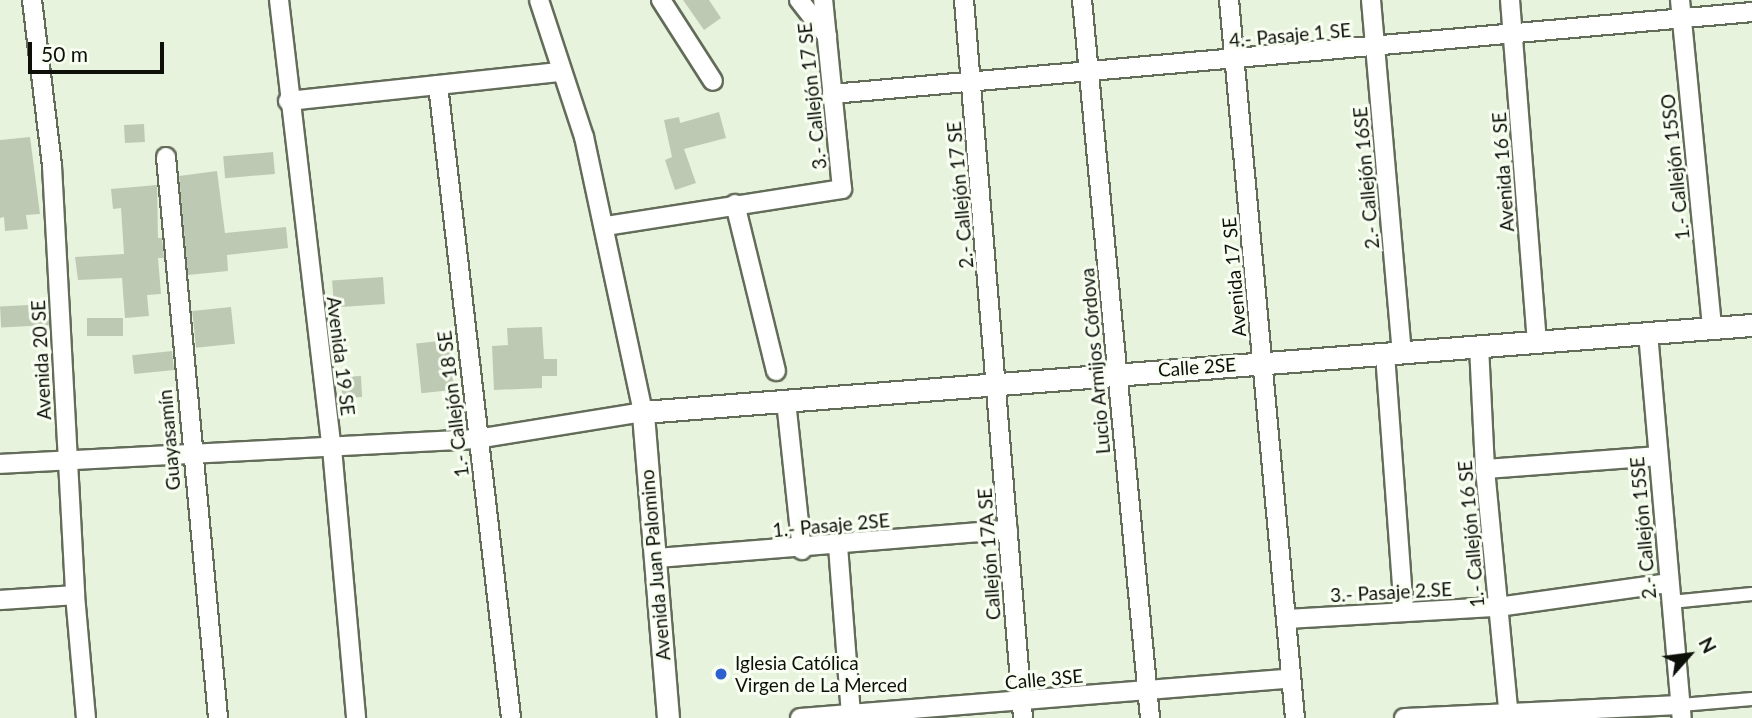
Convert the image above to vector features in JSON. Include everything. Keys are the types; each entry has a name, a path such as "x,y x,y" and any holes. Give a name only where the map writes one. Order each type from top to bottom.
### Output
{"street":[{"name":"Avenida 20 SE","path":"32,0 52,166 75,595 86,718"},
{"name":"Avenida 19 SE","path":"279,0 288,101 332,448 356,718"},
{"path":"0,464 67,459 191,457 477,439 642,412 606,226 584,137 539,0"},
{"path":"661,0 713,81"},
{"path":"799,0 827,37"},
{"name":"3.- Callejón 17 SE","path":"735,204 842,189 823,0"},
{"name":"2.- Callejón 17 SE","path":"964,0 998,387"},
{"name":"Lucio Armijos Córdova","path":"1082,0 1150,718"},
{"name":"Avenida 17 SE","path":"1229,0 1295,718"},
{"name":"2.- Callejón 16SE","path":"1371,0 1393,353 1404,611"},
{"name":"Avenida 16 SE","path":"1510,0 1537,341"},
{"name":"4.- Pasaje 1 SE","path":"832,94 971,78 1235,62 1376,48 1681,9 1752,12"},
{"name":"1.- Callejón 15SO","path":"1681,9 1712,329"},
{"path":"288,101 561,72"},
{"name":"1.- Callejón 18 SE","path":"438,85 511,718"},
{"name":"Guayasamín","path":"166,157 191,457 218,718"},
{"path":"606,226 735,204 776,371"},
{"name":"Calle 2SE","path":"642,412 998,387 1117,374 1537,341 1712,329 1752,330"},
{"name":"2.- Callejón 15SE","path":"1648,333 1682,712"},
{"name":"1.- Callejón 16 SE","path":"1479,346 1485,469 1509,717"},
{"name":"Callejón 17A SE","path":"998,387 1022,710"},
{"path":"786,401 802,550"},
{"name":"Avenida Juan Palomino","path":"642,412 657,558 668,718"},
{"path":"1485,469 1657,456"},
{"name":"1.- Pasaje 2SE","path":"657,558 802,550 1008,530"},
{"path":"838,546 851,714"},
{"name":"3.- Pasaje 2.SE","path":"1287,619 1498,607 1669,583"},
{"path":"1671,602 1752,594"},
{"path":"0,600 75,595"},
{"name":"Calle 3SE","path":"800,718 851,714 1022,710 1148,691 1290,679"},
{"path":"1404,718 1682,712 1752,699"}],"building":[{"path":"683,0 709,0 721,18 704,30"},
{"path":"719,112 726,138 684,149 696,183 675,190 665,160 672,157 664,120 679,117 680,123"},
{"path":"144,124 145,142 125,143 124,125"},
{"path":"30,137 40,214 26,215 28,229 5,231 4,217 0,218 0,140"},
{"path":"273,152 275,174 225,178 223,156"},
{"path":"217,171 225,233 286,227 288,248 227,255 228,271 188,275 179,176"},
{"path":"157,185 158,238 162,238 164,258 158,258 161,294 147,295 149,316 125,318 122,278 78,280 75,257 124,254 121,208 113,209 111,189"},
{"path":"383,277 385,304 334,307 332,281"},
{"path":"48,304 49,325 1,327 0,307"},
{"path":"231,307 235,344 196,348 192,311"},
{"path":"87,318 123,318 123,336 87,336"},
{"path":"542,327 544,359 557,359 557,376 542,376 542,388 494,390 492,346 508,345 507,328"},
{"path":"449,340 454,390 421,393 416,343"},
{"path":"172,351 174,370 134,374 132,355"},
{"path":"361,376 362,397 342,398 341,377"}],"place":[{"name":"Iglesia Católica Virgen de La Merced","path":"721,674"}]}
